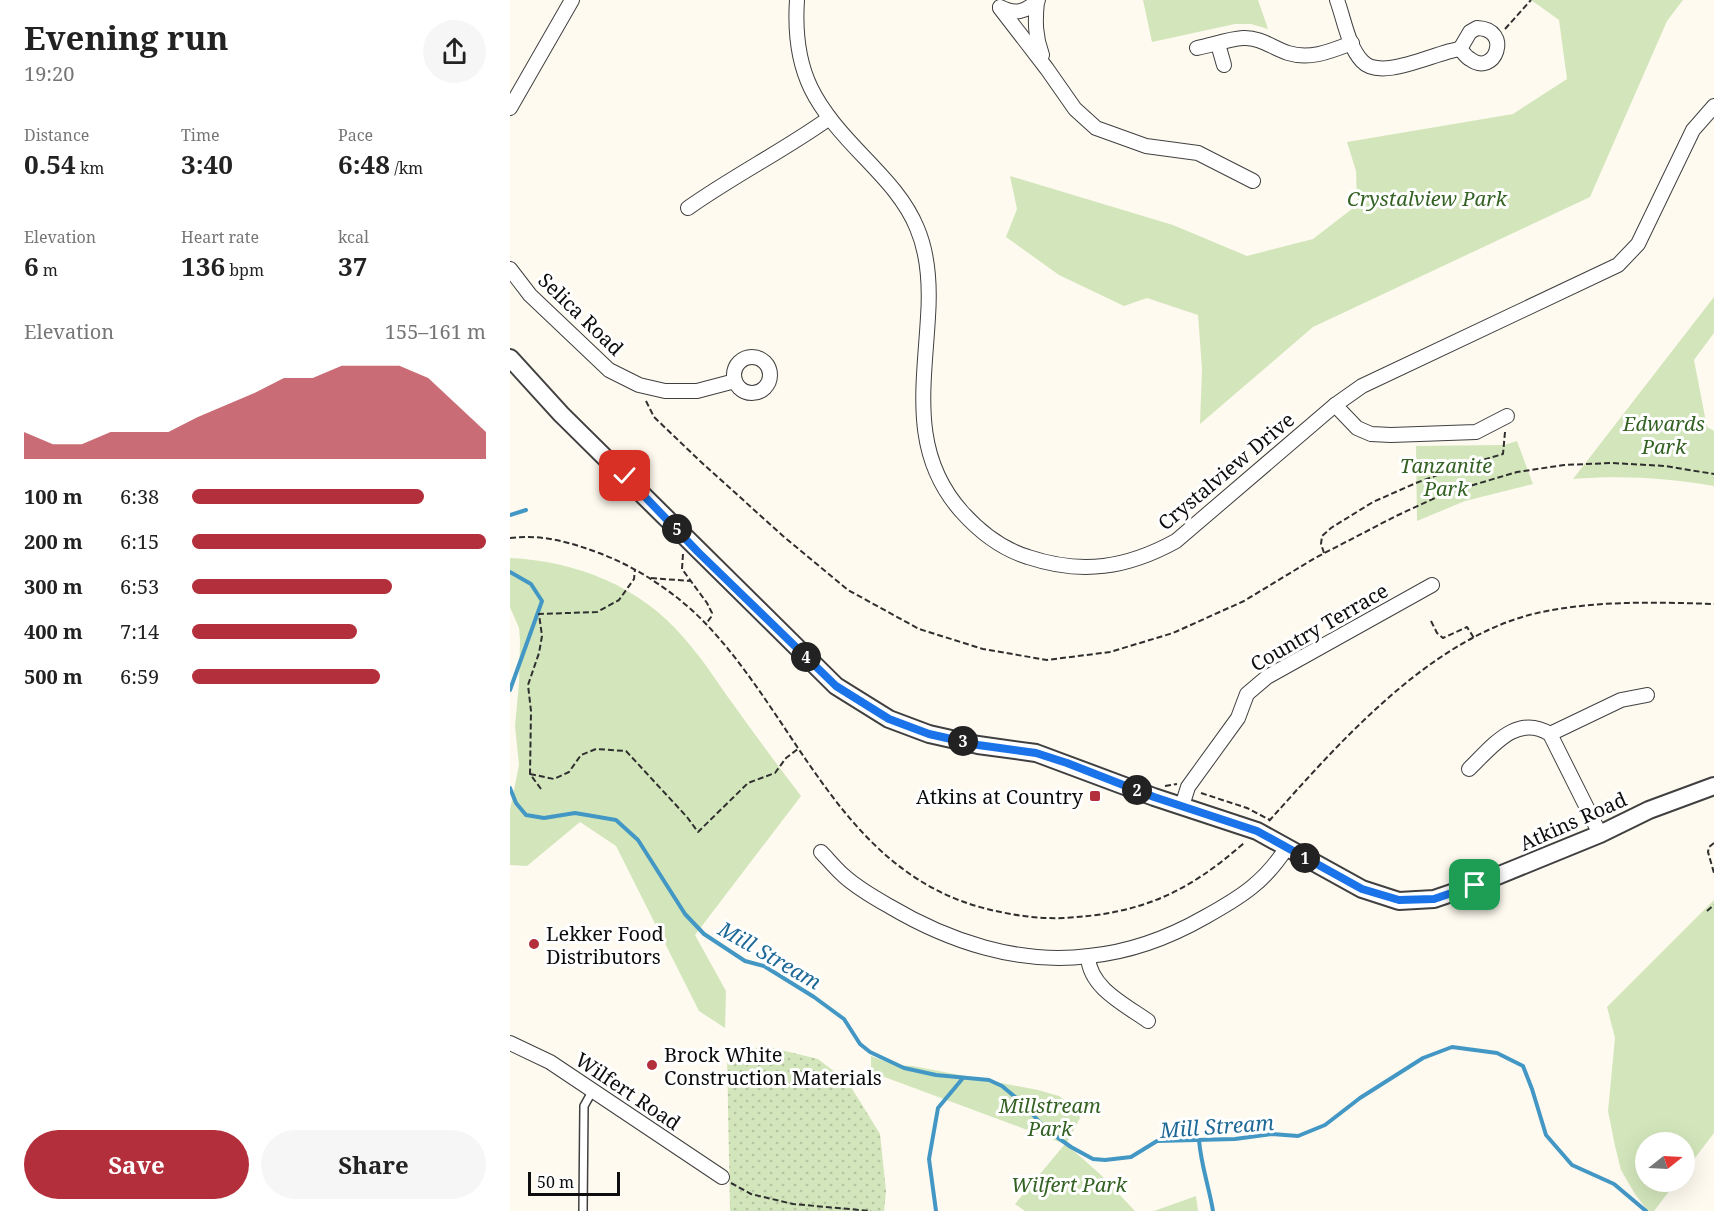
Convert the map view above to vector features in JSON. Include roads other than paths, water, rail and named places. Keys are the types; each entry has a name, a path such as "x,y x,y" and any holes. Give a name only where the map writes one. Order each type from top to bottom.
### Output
{"street":[{"path":"510,108 572,0"},
{"name":"Crystalview Drive","path":"797,0 798,48 805,77 815,99 828,119 900,196 918,229 927,263 929,299 922,406 925,442 937,476 953,502 972,523 990,538 1017,554 1072,568 1105,567 1127,562 1153,553 1176,541 1335,405 1362,386 1618,265 1638,244 1693,130 1714,106"},
{"path":"1337,0 1352,43 1360,60 1368,67 1388,69 1460,49"},
{"path":"998,4 1009,12 1018,12 1029,8 1037,1"},
{"path":"1037,1 1036,39 1047,69"},
{"path":"998,4 1075,110 1096,128 1146,146 1197,153 1253,181"},
{"path":"1197,48 1244,38 1261,40 1288,53 1302,55 1319,54 1352,43"},
{"path":"1218,44 1224,64"},
{"path":"688,208 719,186 789,146 828,119"},
{"name":"Selica Road","path":"510,269 530,295 609,370 639,385 665,391 697,391 735,381"},
{"name":"Atkins Road","path":"510,358 561,414 836,686 889,719 929,734 978,745 1036,753 1257,831 1362,889 1399,900 1434,899 1527,865 1649,810 1714,786"},
{"path":"1335,405 1358,428 1371,434 1476,432 1507,416"},
{"name":"Country Terrace","path":"1182,806 1188,788 1239,718 1247,694 1267,677 1432,585"},
{"path":"1550,734 1621,700 1647,694"},
{"path":"1469,769 1506,734 1523,727 1539,728 1550,734 1600,834"},
{"path":"821,852 844,876 885,904 937,932 965,943 1002,952 1039,957 1088,957 1164,938 1227,905 1267,876 1287,847"},
{"path":"1088,957 1089,967 1096,982 1148,1021"},
{"name":"Wilfert Road","path":"510,1043 550,1062 722,1177"}],"lane":[{"path":"583,1211 584,1106 593,1090"}],"waterway":[{"path":"510,515 526,510"},
{"name":"Mill Stream","path":"510,572 531,584 542,601 510,690"},
{"name":"Mill Stream","path":"510,788 516,803 526,815 544,818 575,813 616,820 638,840 685,914 704,934 745,961 764,966 814,997 844,1019 860,1044 870,1052 904,1068 936,1075 989,1080 1002,1086 1021,1102 1047,1130 1093,1159 1131,1157 1157,1141 1235,1139 1272,1134 1298,1136 1325,1125 1360,1098 1423,1058 1452,1047 1497,1053 1523,1066 1546,1135 1572,1165 1614,1184 1646,1211"},
{"path":"936,1211 929,1159 938,1108 963,1078"},
{"path":"1199,1140 1213,1211"}],"place":[{"name":"Atkins at Country","path":"1095,796"},
{"name":"Lekker Food Distributors","path":"534,944"},
{"name":"Brock White Construction Materials","path":"652,1065"}],"park label":[{"name":"Crystalview Park","path":"1427,198"},
{"name":"Edwards Park","path":"1664,434"},
{"name":"Tanzanite Park","path":"1446,476"},
{"name":"Millstream Park","path":"1050,1116"},
{"name":"Wilfert Park","path":"1069,1184"}]}
